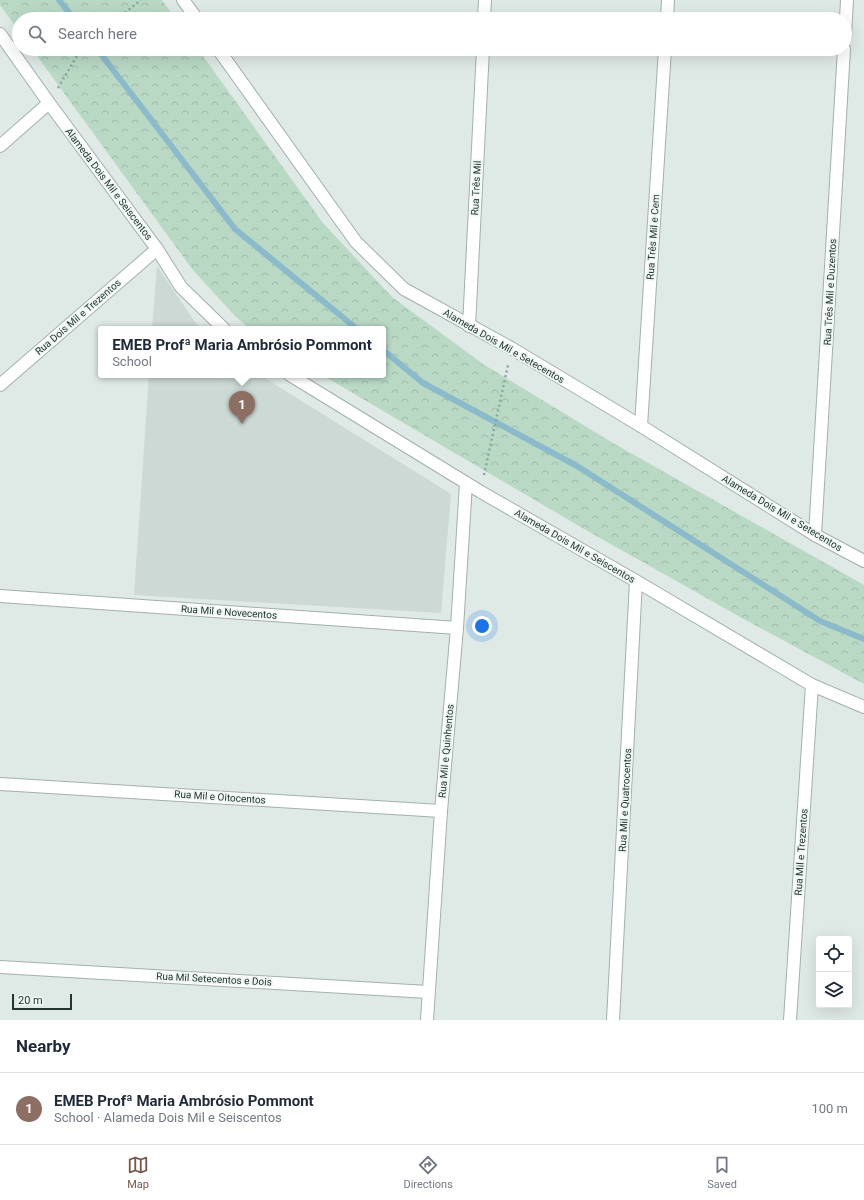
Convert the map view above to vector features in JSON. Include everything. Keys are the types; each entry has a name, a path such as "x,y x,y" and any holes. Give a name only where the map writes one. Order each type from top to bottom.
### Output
{"street":[{"path":"183,0 192,12"},
{"path":"484,12 485,0"},
{"path":"667,12 668,0"},
{"path":"846,12 847,0"},
{"name":"Alameda Dois Mil e Seiscentos","path":"0,34 12,51"},
{"name":"Alameda Dois Mil e Seiscentos","path":"16,56 157,249 181,287 221,326"},
{"name":"Alameda Dois Mil e Setecentos","path":"223,56 356,242 404,289 511,348 641,426 815,535 864,561"},
{"name":"Rua Três Mil","path":"469,326 483,56"},
{"name":"Rua Três Mil e Cem","path":"641,426 665,56"},
{"name":"Rua Três Mil e Duzentos","path":"815,535 844,56"},
{"path":"0,146 49,103"},
{"name":"Rua Dois Mil e Trezentos","path":"0,385 157,249"},
{"name":"Alameda Dois Mil e Seiscentos","path":"295,378 481,492 812,685 864,707"},
{"name":"Rua Mil e Quinhentos","path":"427,1020 440,811 457,628 466,483"},
{"name":"Rua Mil e Quatrocentos","path":"613,1020 636,581"},
{"name":"Rua Mil e Novecentos","path":"0,596 457,628"},
{"name":"Rua Mil e Trezentos","path":"790,1020 812,685"},
{"name":"Rua Mil e Oitocentos","path":"0,784 440,811"},
{"name":"Rua Mil Setecentos e Dois","path":"0,966 428,992"}],"path":[{"path":"126,12 141,0"},
{"path":"49,103 77,56"},
{"path":"481,492 511,348"}],"shaded area":[{"path":"157,266 199,326 152,326"},
{"path":"149,378 265,378 451,494 441,613 134,595"}],"green space":[{"path":"0,0 162,0 171,12 12,12 12,21 0,5"},
{"path":"37,56 203,56 323,223 392,297 483,364 613,443 864,585 864,684 742,618 584,529 327,378 386,378 386,326 247,326 235,316 192,269"}],"waterway":[{"path":"59,0 68,12"},
{"path":"102,56 235,229 353,326"},
{"path":"386,352 423,383 577,466 820,621 864,639"}],"place":[{"name":"EMEB Profª Maria Ambrósio Pommont","path":"242,424"}]}
